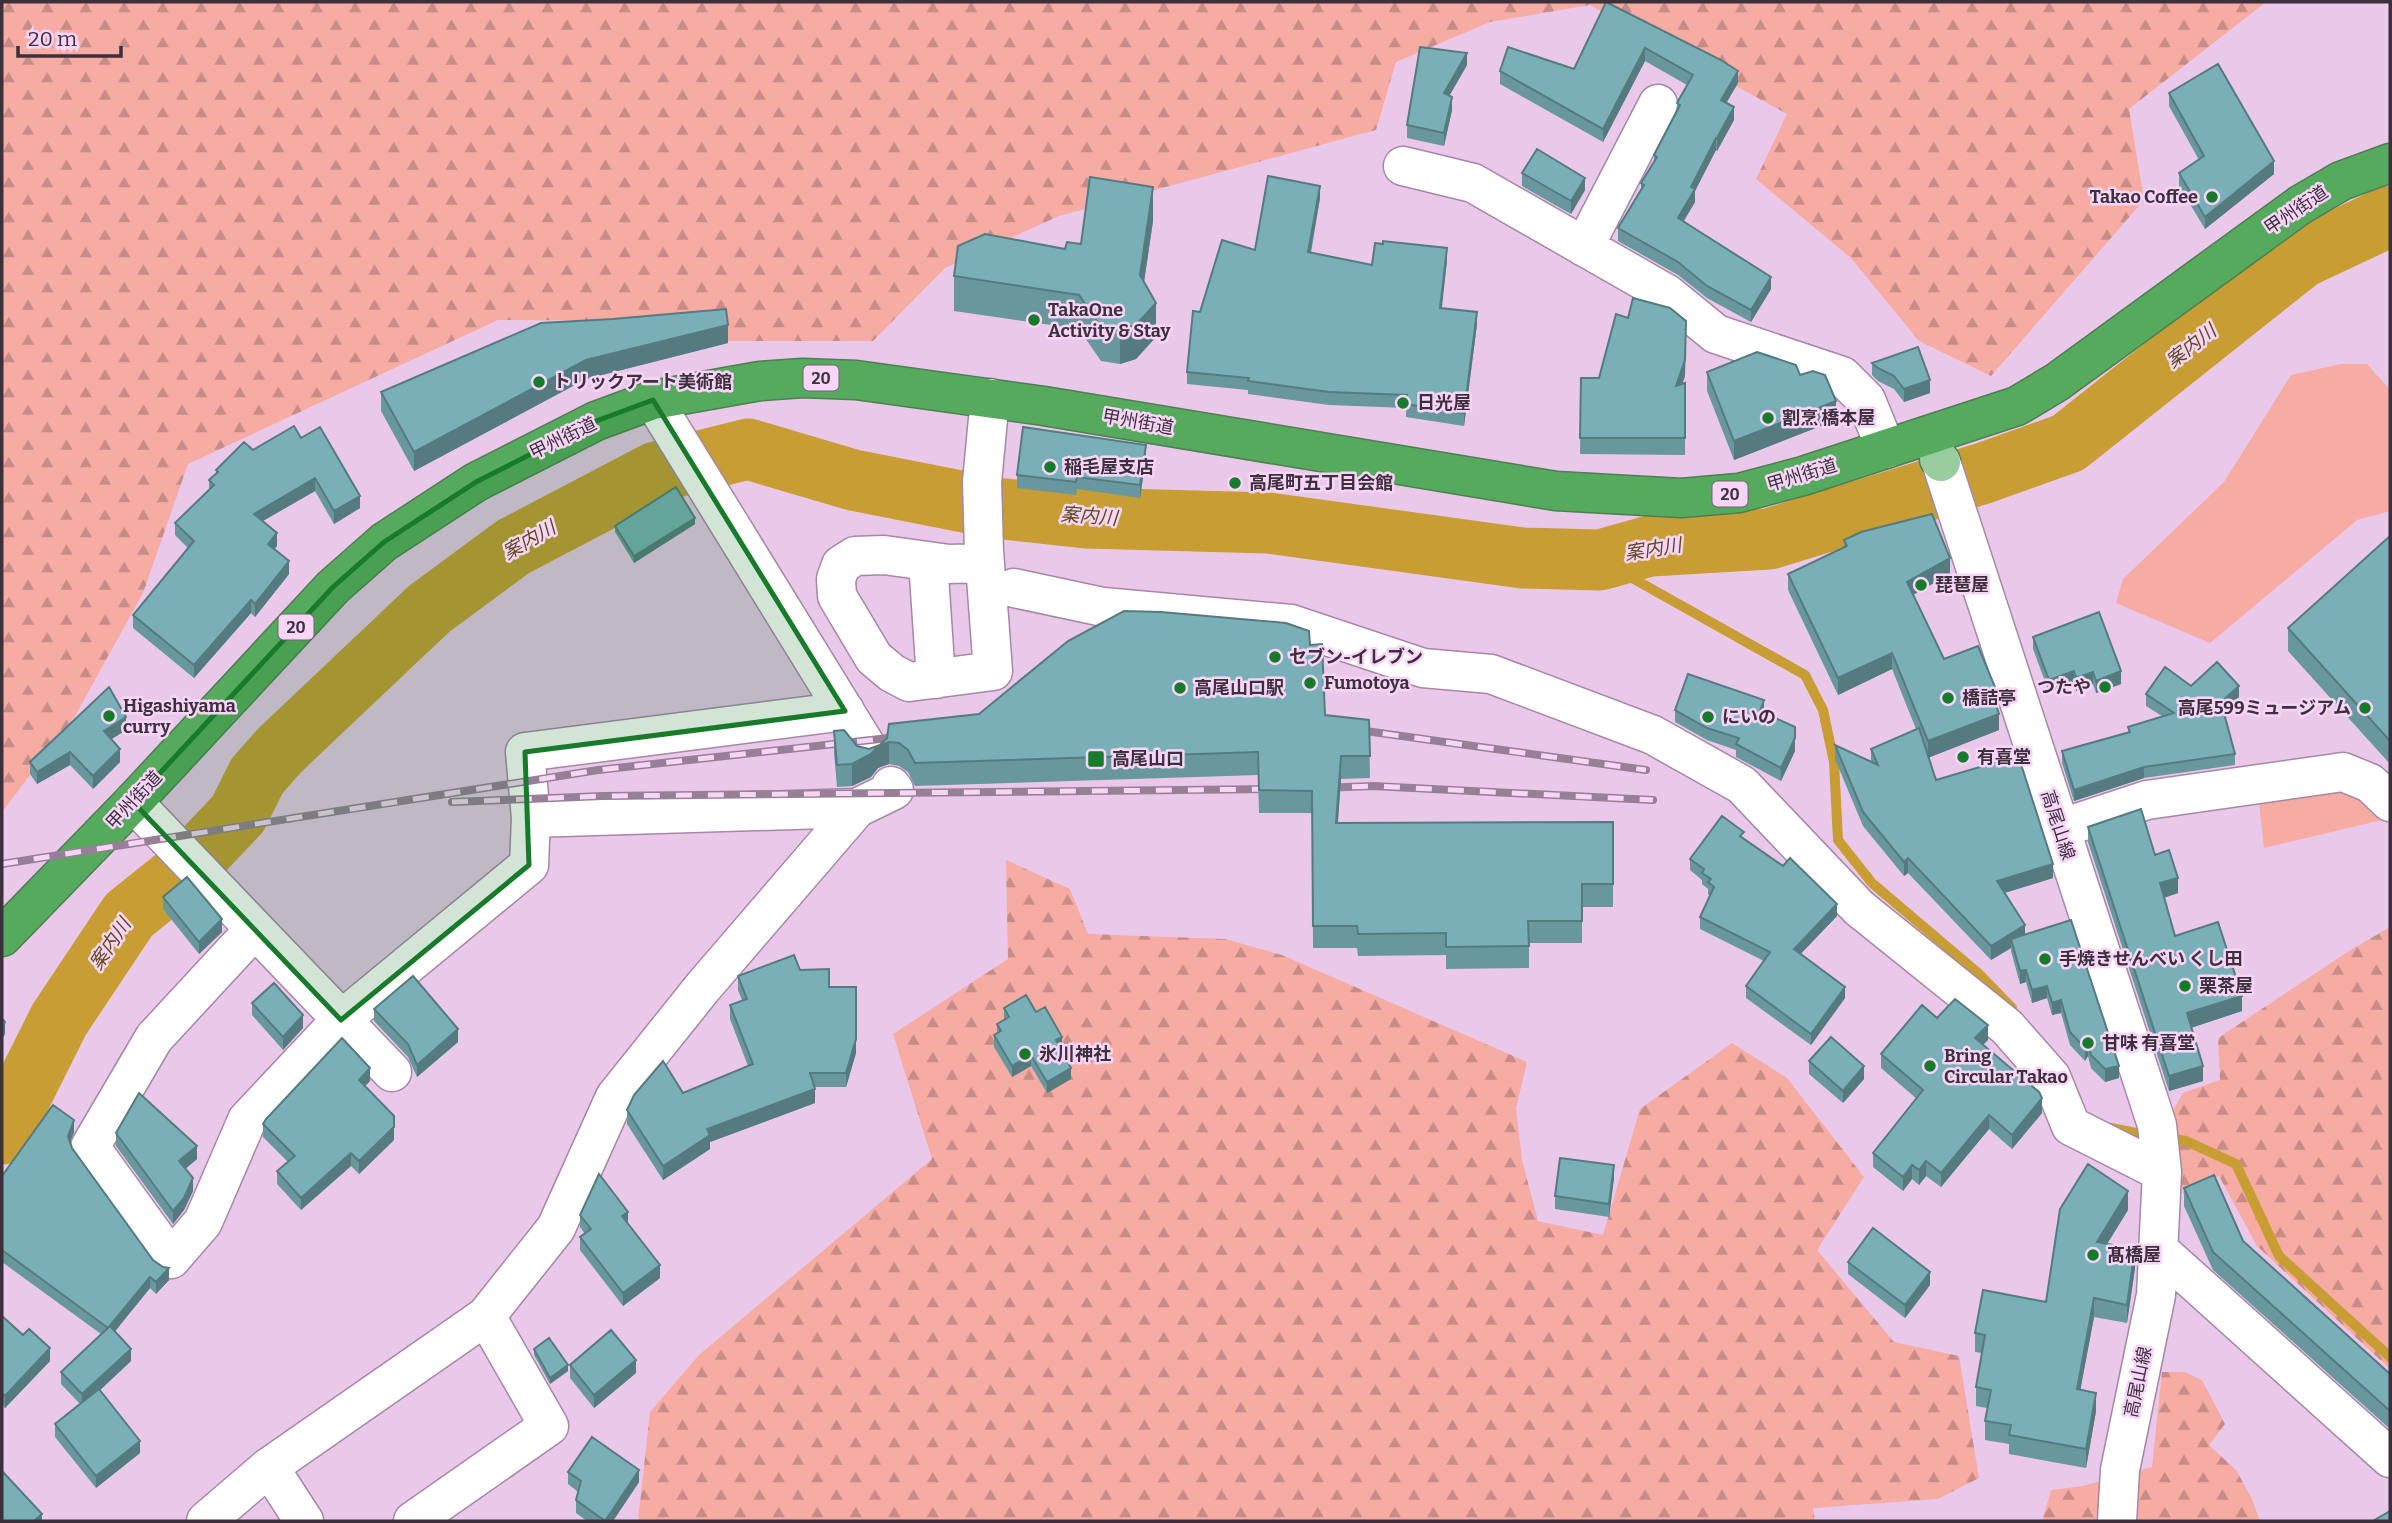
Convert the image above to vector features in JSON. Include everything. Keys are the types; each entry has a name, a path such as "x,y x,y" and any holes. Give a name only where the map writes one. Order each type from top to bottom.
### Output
{"highway":[{"name":"甲州街道","path":"2,937 145,814 333,587 384,542 476,482 596,421 662,415 760,381 803,378 856,380 990,398 1556,491 1681,498 1740,493 1886,449 1937,452 2057,382 2300,205 2341,181 2390,163"}],"street":[{"path":"1584,247 1658,104"},
{"path":"1403,166 1473,183 1667,295 1716,334 1842,376 1866,400 1886,449"},
{"path":"984,557 948,564 884,555 855,556 841,565 836,579 837,596 874,658 892,674 909,682 993,671 984,557 982,482 990,398"},
{"path":"662,415 868,749"},
{"name":"高尾山線","path":"1937,452 2160,1152 2156,1295 2120,1470 2116,1521"},
{"path":"928,561 936,679"},
{"path":"1014,588 1103,607 1291,624 1423,668 1491,674 1653,735 1742,785 1858,908 2007,1027 2051,1077 2071,1126 2160,1152"},
{"path":"254,930 154,1038 90,1147 171,1259 202,1222 247,1120 341,1020 529,865 531,818 526,752 845,710"},
{"path":"2059,829 2147,800 2343,772 2370,783 2390,802"},
{"path":"206,1521 269,1467 486,1316 556,1228 615,1097 703,987 857,808 894,790 891,786"},
{"path":"531,818 857,808"},
{"path":"145,814 392,1072"},
{"path":"2159,1250 2390,1458"},
{"path":"413,1521 549,1426 486,1316"},
{"path":"269,1467 304,1521"}],"highlighted area":[{"path":"653,400 845,711 525,752 529,865 341,1020 133,802 333,587 384,542 476,482 596,421"}],"green space":[{"path":"2,2 2266,2 2129,109 2144,200 1991,376 1919,341 1851,258 1756,179 1787,114 1590,5 1490,22 1396,62 1376,130 1059,216 945,268 873,341 719,341 692,321 498,320 188,464 143,593 75,716 2,812"},
{"path":"2341,364 2367,364 2390,390 2390,511 2357,520 2210,643 2116,603 2123,579 2224,482 2291,375"},
{"path":"2342,783 2373,805 2382,820 2264,848 2258,793"},
{"path":"1006,860 1070,889 1088,934 1225,939 1282,955 1527,1062 1516,1108 1522,1160 1538,1221 1603,1235 1640,1109 1732,1043 1787,1078 1864,1177 1817,1250 1894,1342 1959,1356 1979,1478 1938,1499 1813,1508 1815,1521 638,1521 650,1412 699,1355 932,1159 893,1034 1008,959"},
{"path":"2390,927 2390,1369 2257,1246 2219,1176 2183,1194 2169,1117 2183,1093 2220,1080 2218,1038"},
{"path":"2162,1372 2185,1372 2202,1380 2225,1424 2209,1445 2236,1470 2252,1499 2260,1521 2042,1521 2051,1490 2083,1486 2152,1467"}],"building":[{"path":"1606,2 1738,71 1721,100 1734,107 1691,187 1695,189 1678,218 1771,277 1751,310 1707,286 1678,262 1618,228 1644,185 1641,183 1657,157 1654,155 1680,105 1677,103 1693,75 1645,48 1603,129 1500,71 1508,47 1574,69"},
{"path":"1420,47 1467,53 1444,93 1452,97 1444,133 1407,125"},
{"path":"2218,64 2274,161 2205,217 2179,173 2204,156 2169,93"},
{"path":"1537,149 1585,178 1571,201 1522,173"},
{"path":"1268,176 1320,186 1308,252 1372,265 1375,243 1383,244 1383,241 1447,248 1440,308 1477,312 1464,413 1406,404 1407,395 1329,392 1248,381 1249,378 1187,372 1193,311 1200,312 1222,240 1255,250"},
{"path":"1090,177 1153,187 1140,275 1156,303 1136,325 1120,329 1101,327 1079,295 954,276 958,246 985,234 1065,249 1067,242 1081,244"},
{"path":"1633,298 1670,308 1686,321 1685,360 1676,386 1685,383 1685,438 1580,438 1581,378 1599,378 1616,314 1628,318"},
{"path":"726,309 728,325 586,360 414,452 381,392 541,323"},
{"path":"1918,347 1930,380 1904,389 1894,376 1872,363"},
{"path":"1757,352 1796,365 1800,375 1813,371 1825,375 1836,401 1734,441 1707,372"},
{"path":"294,426 301,438 320,427 360,496 334,511 315,478 254,514 277,533 268,544 289,561 255,604 251,600 194,665 133,615 194,541 175,523 214,485 209,480 218,472 216,470 244,442 253,450"},
{"path":"1023,427 1146,445 1140,485 1077,477 1076,482 1017,475"},
{"path":"676,487 695,518 634,556 615,526"},
{"path":"1932,514 1950,558 1907,582 1944,659 1978,646 1995,687 1991,689 1999,714 1928,741 1892,653 1838,678 1788,574 1847,546 1844,540 1861,532"},
{"name":"高尾599ミュージアム","path":"2390,536 2390,741 2288,628"},
{"path":"1124,611 1286,623 1309,631 1310,645 1322,644 1325,715 1369,720 1370,756 1341,756 1336,823 1613,822 1613,884 1582,884 1582,921 1528,921 1529,946 1446,947 1446,933 1358,934 1357,926 1313,926 1312,791 1259,790 1258,752 915,763 908,750 899,743 889,742 878,746 871,754 852,764 837,765 834,731 844,730 857,746 869,749 880,745 887,738 889,724 979,714 1068,641"},
{"path":"2099,612 2121,671 2096,681 2093,672 2076,678 2074,671 2049,680 2033,637"},
{"path":"2217,662 2239,686 2221,702 2235,754 2144,767 2074,790 2062,751 2130,732 2128,727 2174,713 2146,694 2165,667 2191,686"},
{"path":"1688,674 1764,700 1760,711 1795,727 1795,738 1781,768 1736,744 1739,738 1707,728 1675,710"},
{"path":"109,687 126,717 104,731 120,749 93,776 70,752 37,772 30,762"},
{"path":"1919,728 1936,780 2014,757 2016,762 2020,761 2053,864 1997,881 2025,925 1991,946 1908,858 1904,862 1863,812 1835,745 1878,765 1871,749"},
{"path":"2141,809 2155,855 2169,850 2178,878 2160,883 2175,936 2218,922 2242,996 2187,1013 2203,1066 2169,1076 2088,827"},
{"path":"1722,816 1744,832 1740,836 1783,866 1790,858 1837,904 1794,949 1845,987 1811,1034 1746,986 1770,952 1700,917 1714,887 1708,882 1711,879 1702,873 1704,869 1690,859"},
{"path":"187,877 222,919 199,942 163,897"},
{"path":"2071,920 2119,1066 2105,1069 2091,1055 2088,1043 2085,1048 2070,1032 2061,1000 2052,1003 2047,986 2032,990 2026,970 2020,971 2011,939"},
{"path":"794,955 800,970 829,969 829,987 856,987 856,1039 846,1073 810,1073 815,1089 707,1129 710,1135 663,1166 627,1110 634,1095 663,1061 683,1093 753,1064 730,1005 747,999 738,976"},
{"path":"413,976 458,1029 417,1065 408,1044 374,1009"},
{"path":"274,983 303,1015 283,1037 252,1003"},
{"path":"1026,995 1036,1012 1045,1007 1062,1037 1056,1040 1071,1068 1047,1082 1031,1055 1012,1066 994,1035 1001,1031 997,1024 1009,1017 1004,1008"},
{"path":"1955,999 1988,1025 1975,1038 2039,1092 2042,1098 2012,1135 1989,1115 1941,1173 1926,1161 1919,1170 1912,1165 1903,1177 1873,1153 1923,1090 1881,1054 1922,1005 1937,1018"},
{"path":"1831,1037 1864,1066 1843,1091 1809,1061"},
{"path":"342,1038 370,1068 359,1080 394,1116 394,1127 359,1161 351,1153 301,1198 277,1171 295,1156 263,1124"},
{"path":"139,1093 197,1146 179,1161 193,1178 184,1198 173,1211 116,1133"},
{"path":"53,1105 74,1120 68,1136 72,1148 153,1260 169,1268 156,1282 150,1277 108,1328 2,1250 2,1176"},
{"path":"1560,1158 1614,1165 1609,1204 1555,1196"},
{"path":"2088,1164 2128,1191 2097,1242 2135,1249 2127,1305 2094,1298 2077,1389 2096,1393 2086,1449 2009,1435 2011,1425 1985,1421 1991,1390 1976,1387 1985,1335 1975,1333 1983,1290 2046,1302 2060,1209"},
{"path":"599,1174 628,1212 622,1216 660,1265 623,1293 580,1237 591,1229 580,1215"},
{"path":"2214,1175 2243,1241 2390,1374 2390,1411 2213,1252 2184,1188"},
{"path":"1873,1228 1930,1272 1905,1305 1848,1262"},
{"path":"2,1316 23,1335 29,1329 50,1348 5,1396 2,1393"},
{"path":"110,1326 131,1349 82,1394 61,1372"},
{"path":"611,1330 636,1360 594,1395 570,1365"},
{"path":"549,1338 568,1365 550,1378 534,1349"},
{"path":"99,1389 140,1441 96,1476 55,1424"},
{"path":"592,1437 639,1470 605,1521 576,1500 581,1481 568,1472"},
{"path":"2,1471 42,1514 34,1521 2,1521"},
{"path":"2390,1511 2390,1521 2373,1521"}],"waterway":[{"name":"案内川","path":"2,1134 59,1020 129,915 184,871 238,814 257,776 279,751 429,609 513,547 656,472 748,449 853,480 995,508 1086,518 1268,523 1523,558 1600,560 1650,546 1769,539 1984,473 2068,443 2301,258 2390,216"},
{"path":"1600,560 1805,675 1823,710 1834,762 1838,840 1872,883 1978,973 2012,1008"},
{"path":"2111,1128 2151,1136"},
{"path":"2166,1138 2186,1141 2236,1164 2279,1256 2390,1357"}],"railway":[{"path":"1351,729 1646,770"},
{"path":"2,864 598,770 907,736"},
{"path":"1320,788 1373,786 1653,800"},
{"path":"452,802 603,796 1278,789"}],"place":[{"name":"Takao Coffee","path":"2212,197"},
{"name":"TakaOne Activity & Stay","path":"1034,320"},
{"name":"トリックアート美術館","path":"539,382"},
{"name":"日光屋","path":"1403,403"},
{"name":"割烹 橋本屋","path":"1768,418"},
{"name":"稲毛屋支店","path":"1050,467"},
{"name":"高尾町五丁目会館","path":"1235,483"},
{"name":"琵琶屋","path":"1921,585"},
{"name":"セブン-イレブン","path":"1275,657"},
{"name":"Fumotoya","path":"1310,683"},
{"name":"つたや","path":"2105,687"},
{"name":"高尾山口駅","path":"1180,688"},
{"name":"橋詰亭","path":"1948,698"},
{"name":"高尾599ミュージアム","path":"2365,708"},
{"name":"Higashiyama curry","path":"109,716"},
{"name":"にいの","path":"1708,717"},
{"name":"有喜堂","path":"1963,757"},
{"name":"高尾山口","path":"1096,759"},
{"name":"手焼きせんべい くし田","path":"2045,959"},
{"name":"栗茶屋","path":"2185,986"},
{"name":"甘味 有喜堂","path":"2088,1043"},
{"name":"氷川神社","path":"1025,1054"},
{"name":"Bring Circular Takao","path":"1930,1066"},
{"name":"髙橋屋","path":"2093,1255"}]}
